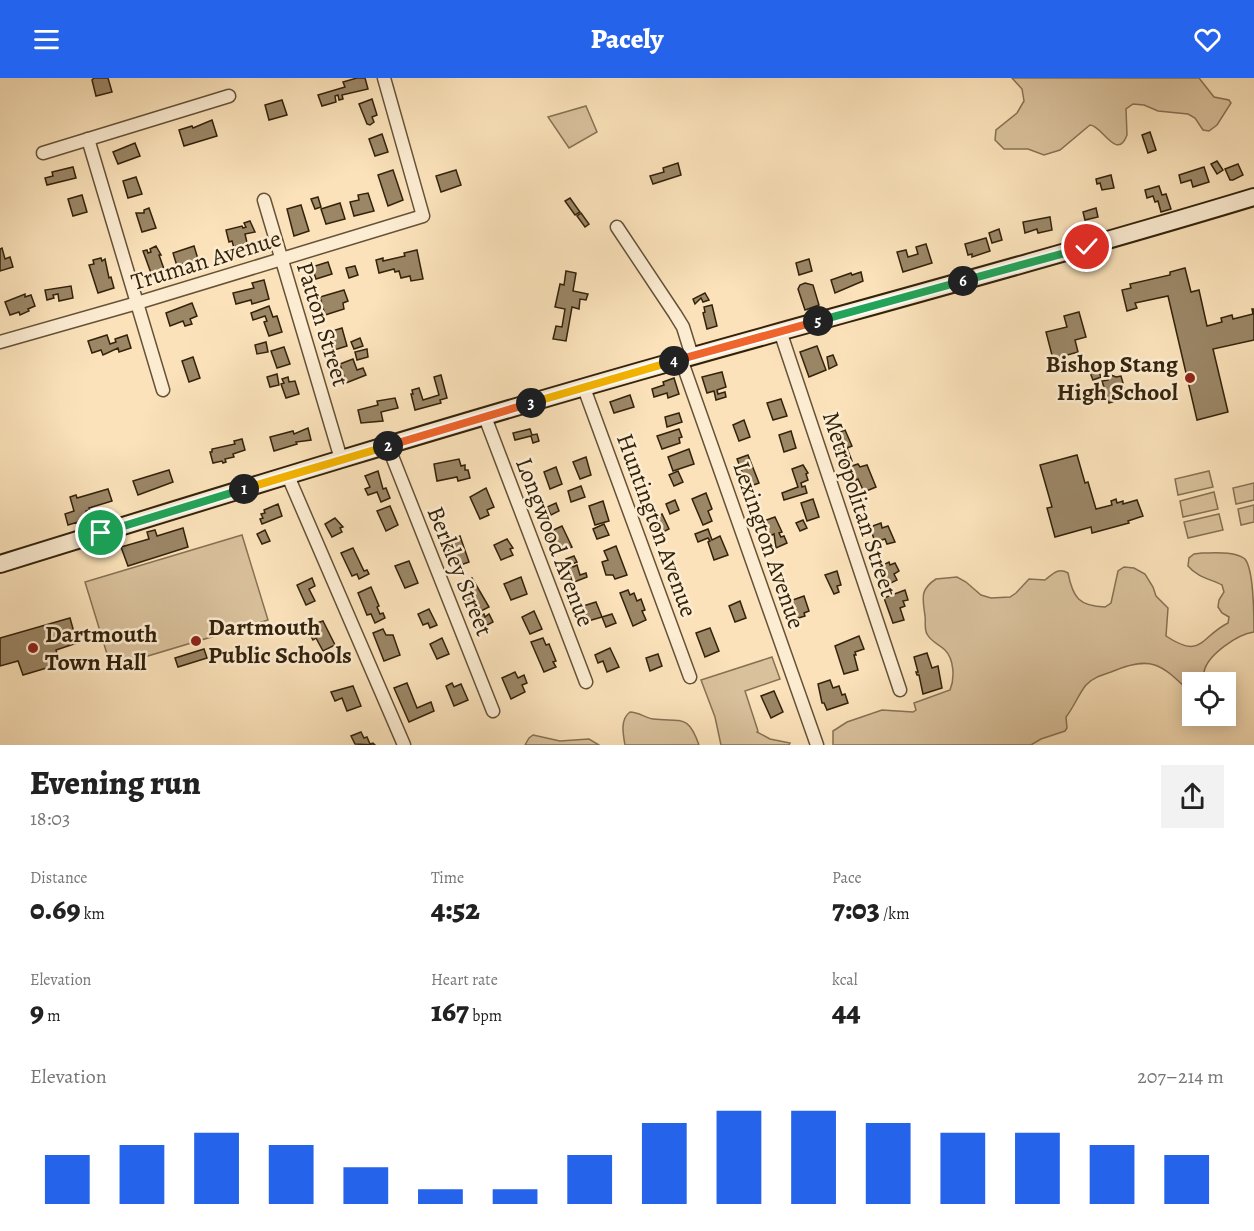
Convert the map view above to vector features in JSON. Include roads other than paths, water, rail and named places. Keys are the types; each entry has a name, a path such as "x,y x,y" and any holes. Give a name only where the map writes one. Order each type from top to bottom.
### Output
{"main road":[{"path":"0,564 342,459 584,388 780,331 1087,247 1254,197"}],"street":[{"name":"Truman Avenue","path":"0,342 423,216 384,78"},
{"path":"43,153 229,96"},
{"path":"88,140 163,390"},
{"name":"Patton Street","path":"264,200 342,459"},
{"name":"Lexington Avenue","path":"617,226 683,327 687,358 818,745"},
{"name":"Metropolitan Street","path":"780,331 900,690"},
{"name":"Huntington Avenue","path":"584,388 690,677"},
{"name":"Longwood Avenue","path":"485,417 586,682"},
{"name":"Berkley Street","path":"388,446 494,711"},
{"path":"288,476 404,745"}],"place":[{"name":"Bishop Stang High School","path":"1190,378"},
{"name":"Dartmouth Public Schools","path":"196,641"},
{"name":"Dartmouth Town Hall","path":"33,648"}]}
